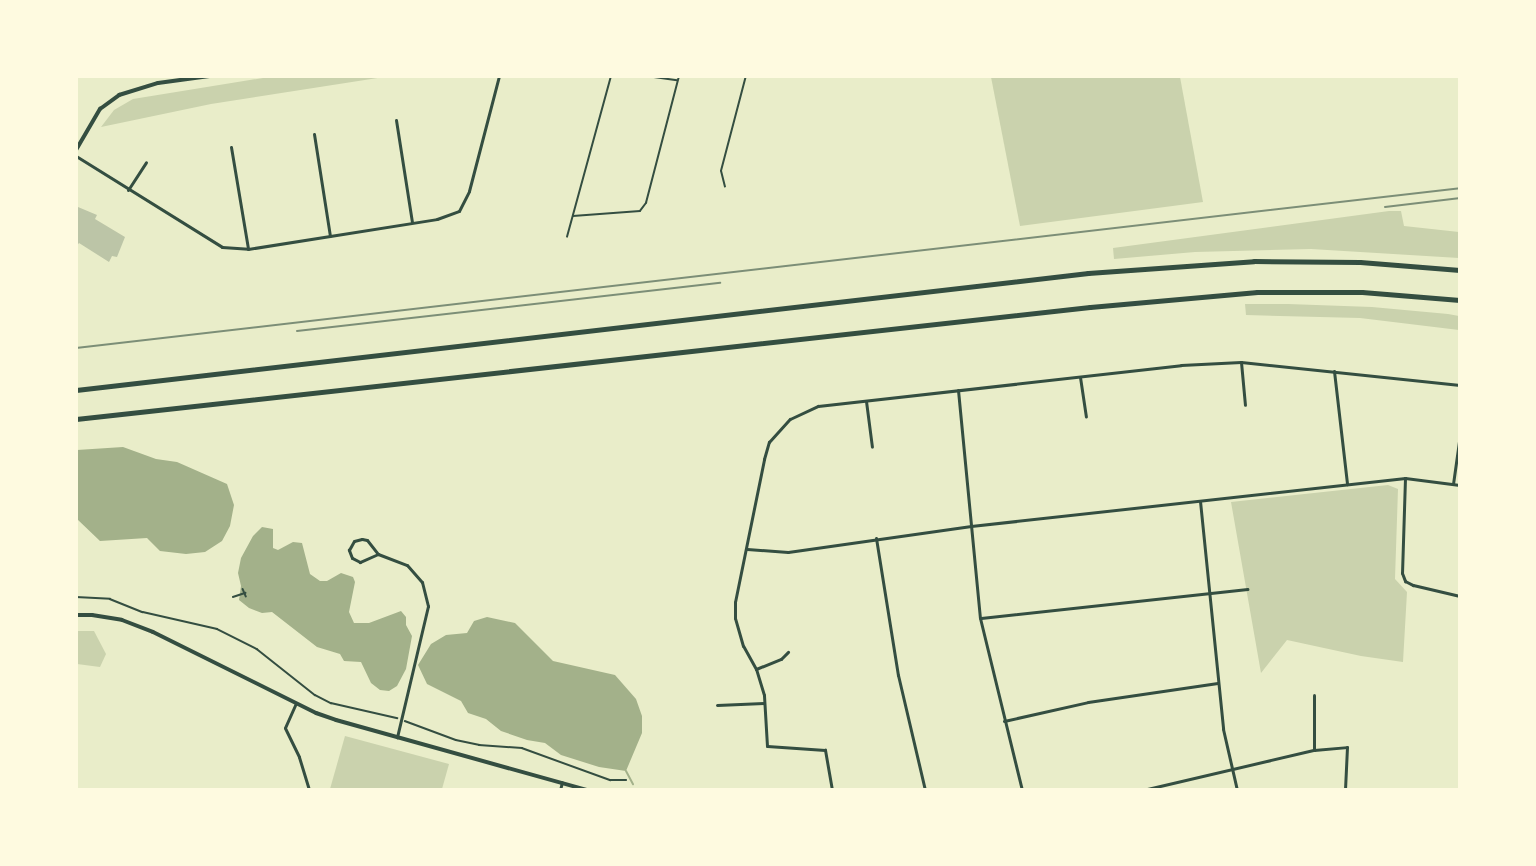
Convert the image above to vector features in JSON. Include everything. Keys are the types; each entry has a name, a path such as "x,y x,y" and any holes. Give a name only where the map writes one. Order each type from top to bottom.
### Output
{"highway":[{"path":"76,390 1088,273 1254,261 1360,262 1460,270"},
{"path":"76,419 1078,308 1245,293 1362,292 1460,300"}],"street":[{"path":"156,76 158,83"},
{"path":"76,150 100,109 119,95 158,83 210,76"},
{"path":"76,156 222,248 248,249 437,219 459,210 469,191 499,76"},
{"path":"396,120 412,223"},
{"path":"314,134 330,236"},
{"path":"231,147 248,249"},
{"path":"128,190 146,162"},
{"path":"1241,362 1245,405"},
{"path":"832,789 825,750 767,746 764,702 756,669 743,646 735,618 735,602 764,459 770,442 779,428 790,418 818,406 1181,365 1241,362 1460,385"},
{"path":"1334,371 1347,484"},
{"path":"1080,377 1086,417"},
{"path":"958,390 980,618 1022,789"},
{"path":"866,401 872,447"},
{"path":"1453,484 1460,434"},
{"path":"1405,478 1402,573 1405,581 1460,596"},
{"path":"746,549 788,552 875,537 1405,478 1460,485"},
{"path":"1200,501 1223,729 1237,789"},
{"path":"875,537 898,675 925,789"},
{"path":"378,554 360,562 352,558 349,550 354,541 362,539 378,554 407,565 424,587 428,606 397,737"},
{"path":"980,618 1247,589"},
{"path":"76,615 122,620 153,632 296,703 336,720 586,789"},
{"path":"756,669 781,659 788,652"},
{"path":"1004,720 1088,702 1218,683"},
{"path":"1314,695 1314,750"},
{"path":"717,705 764,702"},
{"path":"296,703 285,728 299,757 309,789"},
{"path":"1143,789 1314,750 1347,747 1345,789"},
{"path":"560,789 562,783"}],"lane":[{"path":"567,237 610,76"},
{"path":"647,76 678,80"},
{"path":"573,216 640,211 646,203 679,76"},
{"path":"725,187 721,171 746,76"}],"path":[{"path":"243,589 246,596"},
{"path":"233,597 245,593"},
{"path":"76,597 110,599 143,612 217,629 257,649 315,695 331,704 401,720 456,740 479,745 522,747 610,780 626,780"}],"shaded area":[{"path":"275,76 384,77 211,104 101,127 114,110 133,99"},
{"path":"991,77 1180,77 1203,202 1020,226"},
{"path":"1401,211 1404,226 1459,232 1459,258 1311,249 1195,252 1114,259 1113,248"},
{"path":"1245,304 1372,307 1448,314 1459,316 1459,330 1360,318 1246,315"},
{"path":"123,447 156,459 177,462 227,484 234,505 230,526 222,541 205,552 186,554 160,551 147,538 100,541 77,519 77,450"},
{"path":"1388,485 1398,489 1395,579 1407,592 1403,662 1361,656 1287,640 1261,673 1231,502"},
{"path":"262,527 273,529 273,548 278,550 293,542 302,543 310,574 320,581 327,581 341,573 353,577 355,582 349,612 354,623 369,623 401,611 406,617 406,625 412,636 406,669 397,686 389,691 380,690 371,683 361,662 344,661 340,654 317,647 272,612 262,613 249,608 239,600 241,586 238,573 241,558 253,536"},
{"path":"487,617 515,623 553,661 615,675 636,699 642,716 642,733 626,771 599,767 561,755 545,743 527,740 501,731 486,719 468,713 461,701 427,684 418,665 431,644 446,635 467,633 474,621"},
{"path":"77,631 94,631 106,654 100,667 77,664"},
{"path":"345,736 449,764 442,789 330,789"}],"building":[{"path":"78,207 97,215 95,219 125,237 117,257 112,256 109,262 79,243 76,247"}],"waterway":[{"path":"626,771 633,784"}],"railway":[{"path":"76,348 1460,188"},
{"path":"1385,207 1460,198"},
{"path":"297,331 720,283"}]}
